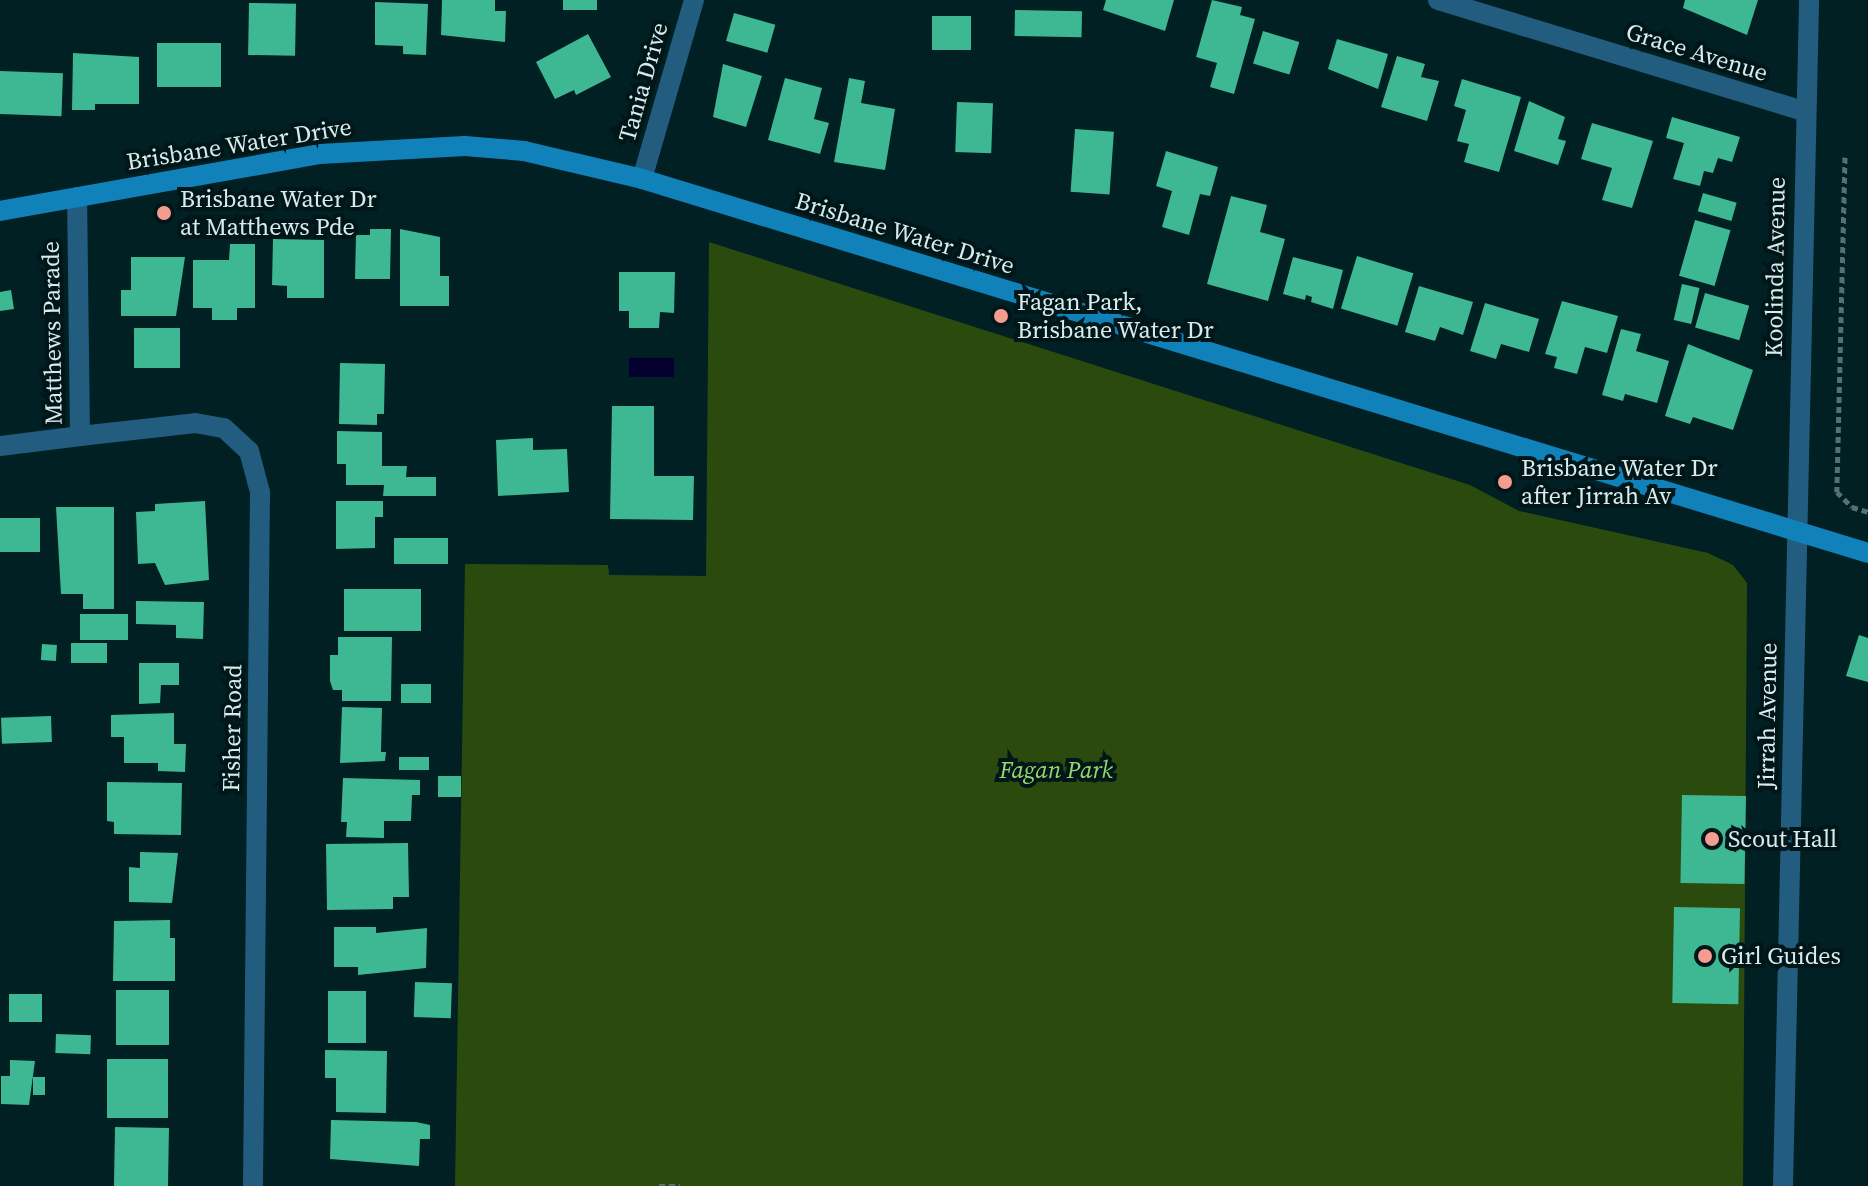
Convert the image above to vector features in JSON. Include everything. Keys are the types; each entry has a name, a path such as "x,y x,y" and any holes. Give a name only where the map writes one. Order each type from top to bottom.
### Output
{"main road":[{"name":"Brisbane Water Drive","path":"0,211 320,154 391,147 524,151 642,179 1796,534 1868,553"}],"street":[{"name":"Tania Drive","path":"642,179 694,0"},
{"name":"Grace Avenue","path":"1438,0 1804,111"},
{"name":"Koolinda Avenue","path":"1796,534 1809,0"},
{"name":"Matthews Parade","path":"0,446 80,436 77,197"},
{"name":"Fisher Road","path":"80,436 195,423 224,428 249,451 260,492 253,1186"},
{"name":"Jirrah Avenue","path":"1783,1186 1796,534"}],"path":[{"path":"1845,157 1837,492 1852,507 1868,512"},
{"path":"659,1186 680,1186"}],"green space":[{"name":"Fagan Park","path":"709,242 1470,485 1519,511 1708,553 1733,565 1747,583 1743,1186 455,1186 465,564 608,565 609,575 706,576"}],"shaded area":[{"path":"629,358 674,358 674,377 629,377"}],"building":[{"path":"442,0 495,0 495,11 506,11 505,42 441,35"},
{"path":"563,0 597,0 597,10 563,10"},
{"path":"1106,0 1174,0 1165,31 1103,10"},
{"path":"1212,0 1242,7 1240,15 1255,19 1234,94 1210,87 1217,63 1196,57"},
{"path":"1685,0 1758,0 1747,35 1683,8"},
{"path":"375,2 428,4 426,55 403,54 403,46 375,45"},
{"path":"249,3 296,4 295,56 248,55"},
{"path":"1015,10 1082,11 1082,37 1015,36"},
{"path":"734,13 775,25 767,53 726,41"},
{"path":"932,16 971,16 971,50 932,50"},
{"path":"1263,31 1299,42 1289,75 1253,64"},
{"path":"588,34 611,77 576,95 574,90 555,99 536,62"},
{"path":"1337,39 1388,54 1378,89 1328,69"},
{"path":"157,43 221,43 221,87 157,87"},
{"path":"73,53 139,57 139,104 95,104 95,110 72,110"},
{"path":"1397,56 1425,64 1421,77 1439,81 1427,121 1381,107"},
{"path":"723,64 762,76 746,127 713,117"},
{"path":"0,71 63,73 61,116 0,114"},
{"path":"785,78 822,88 814,119 829,123 820,154 768,140"},
{"path":"849,78 865,81 861,103 895,109 885,170 834,162"},
{"path":"1462,79 1521,97 1499,172 1464,162 1469,144 1457,141 1466,110 1454,106"},
{"path":"1529,101 1565,117 1558,139 1566,141 1558,165 1514,151"},
{"path":"957,102 993,103 991,153 955,152"},
{"path":"1672,117 1740,137 1732,162 1718,158 1713,173 1704,171 1700,186 1673,179 1684,143 1666,138"},
{"path":"1592,123 1653,141 1632,208 1602,200 1612,168 1581,159"},
{"path":"1075,129 1114,132 1110,195 1071,192"},
{"path":"1166,151 1218,167 1210,196 1200,194 1189,235 1162,227 1172,191 1156,186"},
{"path":"1703,193 1737,203 1731,221 1698,211"},
{"path":"1231,196 1267,205 1260,232 1285,239 1268,301 1207,284"},
{"path":"1695,220 1731,230 1715,286 1679,276"},
{"path":"370,229 391,229 390,279 355,279 356,235 370,235"},
{"path":"400,229 440,237 440,276 449,276 449,306 400,306"},
{"path":"273,239 324,240 324,298 287,298 287,286 272,285"},
{"path":"230,244 255,244 255,308 237,308 237,320 212,320 212,308 193,308 193,260 229,260"},
{"path":"1357,256 1413,273 1397,326 1341,309"},
{"path":"131,257 185,257 176,316 121,316 121,290 131,290"},
{"path":"1293,257 1343,270 1333,309 1311,302 1312,297 1306,295 1305,300 1283,294"},
{"path":"619,272 675,272 674,313 660,312 659,328 629,328 629,311 619,311"},
{"path":"1682,284 1700,288 1691,324 1674,320"},
{"path":"1419,286 1473,302 1463,335 1440,327 1435,341 1405,332"},
{"path":"11,290 14,309 0,311 0,292"},
{"path":"1705,293 1749,306 1739,340 1695,328"},
{"path":"1562,301 1618,316 1607,353 1585,347 1577,374 1554,368 1557,357 1545,354"},
{"path":"1485,303 1539,319 1529,352 1501,344 1496,359 1470,351"},
{"path":"134,328 180,328 180,368 134,368"},
{"path":"1621,329 1641,334 1636,351 1669,361 1657,403 1625,394 1623,401 1602,395"},
{"path":"1688,344 1753,370 1733,430 1693,417 1690,424 1665,416"},
{"path":"340,363 385,364 384,414 377,414 377,425 339,424"},
{"path":"612,406 654,406 654,476 694,476 693,520 610,519"},
{"path":"337,431 382,432 382,466 407,466 406,477 436,477 436,496 383,496 384,485 346,485 346,464 337,464"},
{"path":"533,438 533,450 567,449 569,492 498,496 496,440"},
{"path":"205,501 209,580 165,585 155,563 138,564 136,512 155,511 155,504"},
{"path":"336,501 383,501 383,517 375,517 375,548 336,549"},
{"path":"56,507 114,507 114,609 83,609 83,594 61,594"},
{"path":"0,518 40,518 40,552 0,552"},
{"path":"394,538 448,538 448,564 394,564"},
{"path":"344,589 421,589 421,631 344,631"},
{"path":"136,601 204,602 203,639 176,638 176,625 136,624"},
{"path":"80,614 128,614 128,640 80,640"},
{"path":"1859,635 1868,638 1868,682 1846,676"},
{"path":"338,637 392,637 391,701 342,701 342,690 333,690 330,681 330,655 338,655"},
{"path":"71,643 107,643 107,663 71,663"},
{"path":"42,644 57,645 56,661 41,660"},
{"path":"139,663 179,663 179,685 161,685 160,703 139,704"},
{"path":"401,684 431,684 431,703 401,703"},
{"path":"342,707 382,708 381,752 386,752 385,761 340,763"},
{"path":"174,713 174,744 186,744 185,772 158,771 158,763 124,763 124,737 111,737 111,715"},
{"path":"51,716 52,742 2,744 1,718"},
{"path":"399,757 429,757 429,770 399,770"},
{"path":"438,776 461,776 461,797 438,797"},
{"path":"343,778 420,780 420,795 412,795 411,821 384,821 384,838 346,837 347,822 341,822"},
{"path":"107,782 182,783 181,835 114,834 114,822 107,821"},
{"name":"Scout Hall","path":"1682,795 1746,796 1744,884 1680,883"},
{"path":"408,843 409,897 393,897 393,909 327,910 326,844"},
{"path":"140,852 178,853 172,903 129,902 129,867 140,868"},
{"name":"Girl Guides","path":"1674,907 1740,908 1738,1004 1672,1003"},
{"path":"170,920 170,938 175,938 175,981 113,981 114,921"},
{"path":"334,927 376,927 376,933 427,928 426,968 358,975 358,967 334,967"},
{"path":"415,982 452,983 451,1018 414,1017"},
{"path":"116,990 169,990 169,1045 116,1045"},
{"path":"328,991 366,991 366,1043 328,1043"},
{"path":"9,994 42,994 42,1022 9,1022"},
{"path":"56,1034 91,1035 90,1054 55,1053"},
{"path":"325,1050 387,1051 386,1113 336,1112 336,1078 325,1078"},
{"path":"107,1059 168,1059 168,1118 107,1118"},
{"path":"10,1060 35,1061 29,1105 1,1104 1,1076 10,1076"},
{"path":"33,1077 45,1077 45,1095 33,1095"},
{"path":"331,1120 416,1122 430,1125 430,1139 420,1139 419,1166 330,1159"},
{"path":"115,1127 169,1128 168,1186 114,1186"}],"place":[{"name":"Brisbane Water Dr at Matthews Pde","path":"164,213"},
{"name":"Fagan Park, Brisbane Water Dr","path":"1001,316"},
{"name":"Brisbane Water Dr after Jirrah Av","path":"1505,482"},
{"name":"Scout Hall","path":"1712,839"},
{"name":"Girl Guides","path":"1705,956"}]}
